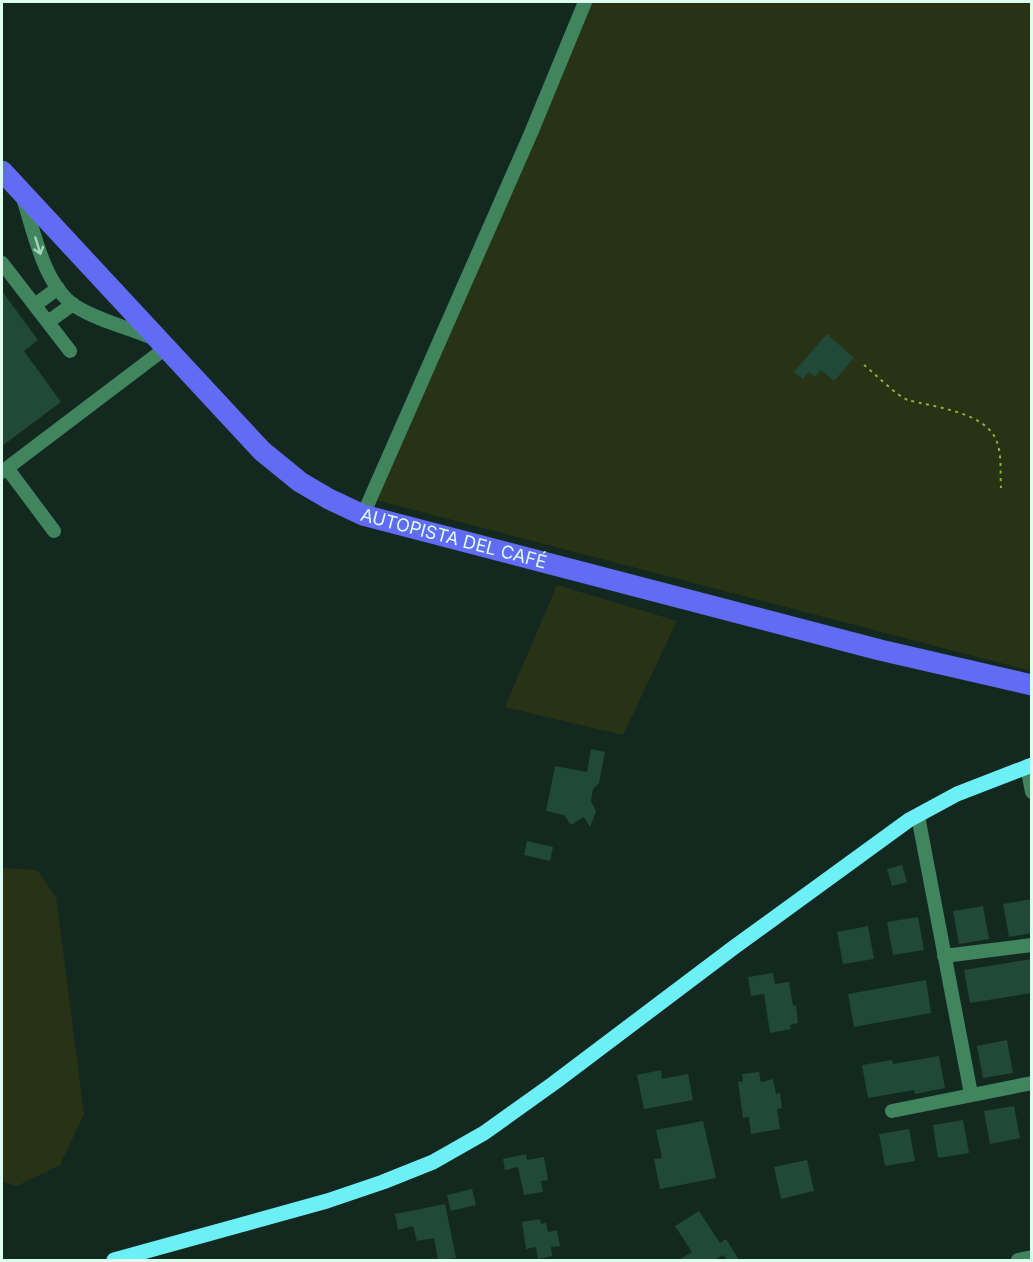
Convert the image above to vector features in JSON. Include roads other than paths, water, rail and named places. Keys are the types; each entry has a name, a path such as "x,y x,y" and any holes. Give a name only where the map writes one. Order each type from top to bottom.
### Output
{"highway":[{"name":"AUTOPISTA DEL CAFÉ","path":"2,171 262,451 300,482 329,500 363,515 880,650 1032,685"}],"main road":[{"path":"114,1260 327,1202 433,1162 484,1133 733,948 918,816 957,794 1029,766"}],"street":[{"path":"363,515 531,133 585,2"},
{"path":"21,191 42,259 58,288 73,304 107,321 133,329 164,344 4,470 54,531"},
{"path":"2,263 70,351"},
{"path":"35,305 58,288"},
{"path":"48,322 73,304"},
{"path":"1029,766 1032,792"},
{"path":"918,816 971,1094"},
{"path":"944,956 1032,945"},
{"path":"892,1111 1032,1083"},
{"path":"1018,1260 1032,1257"}]}
